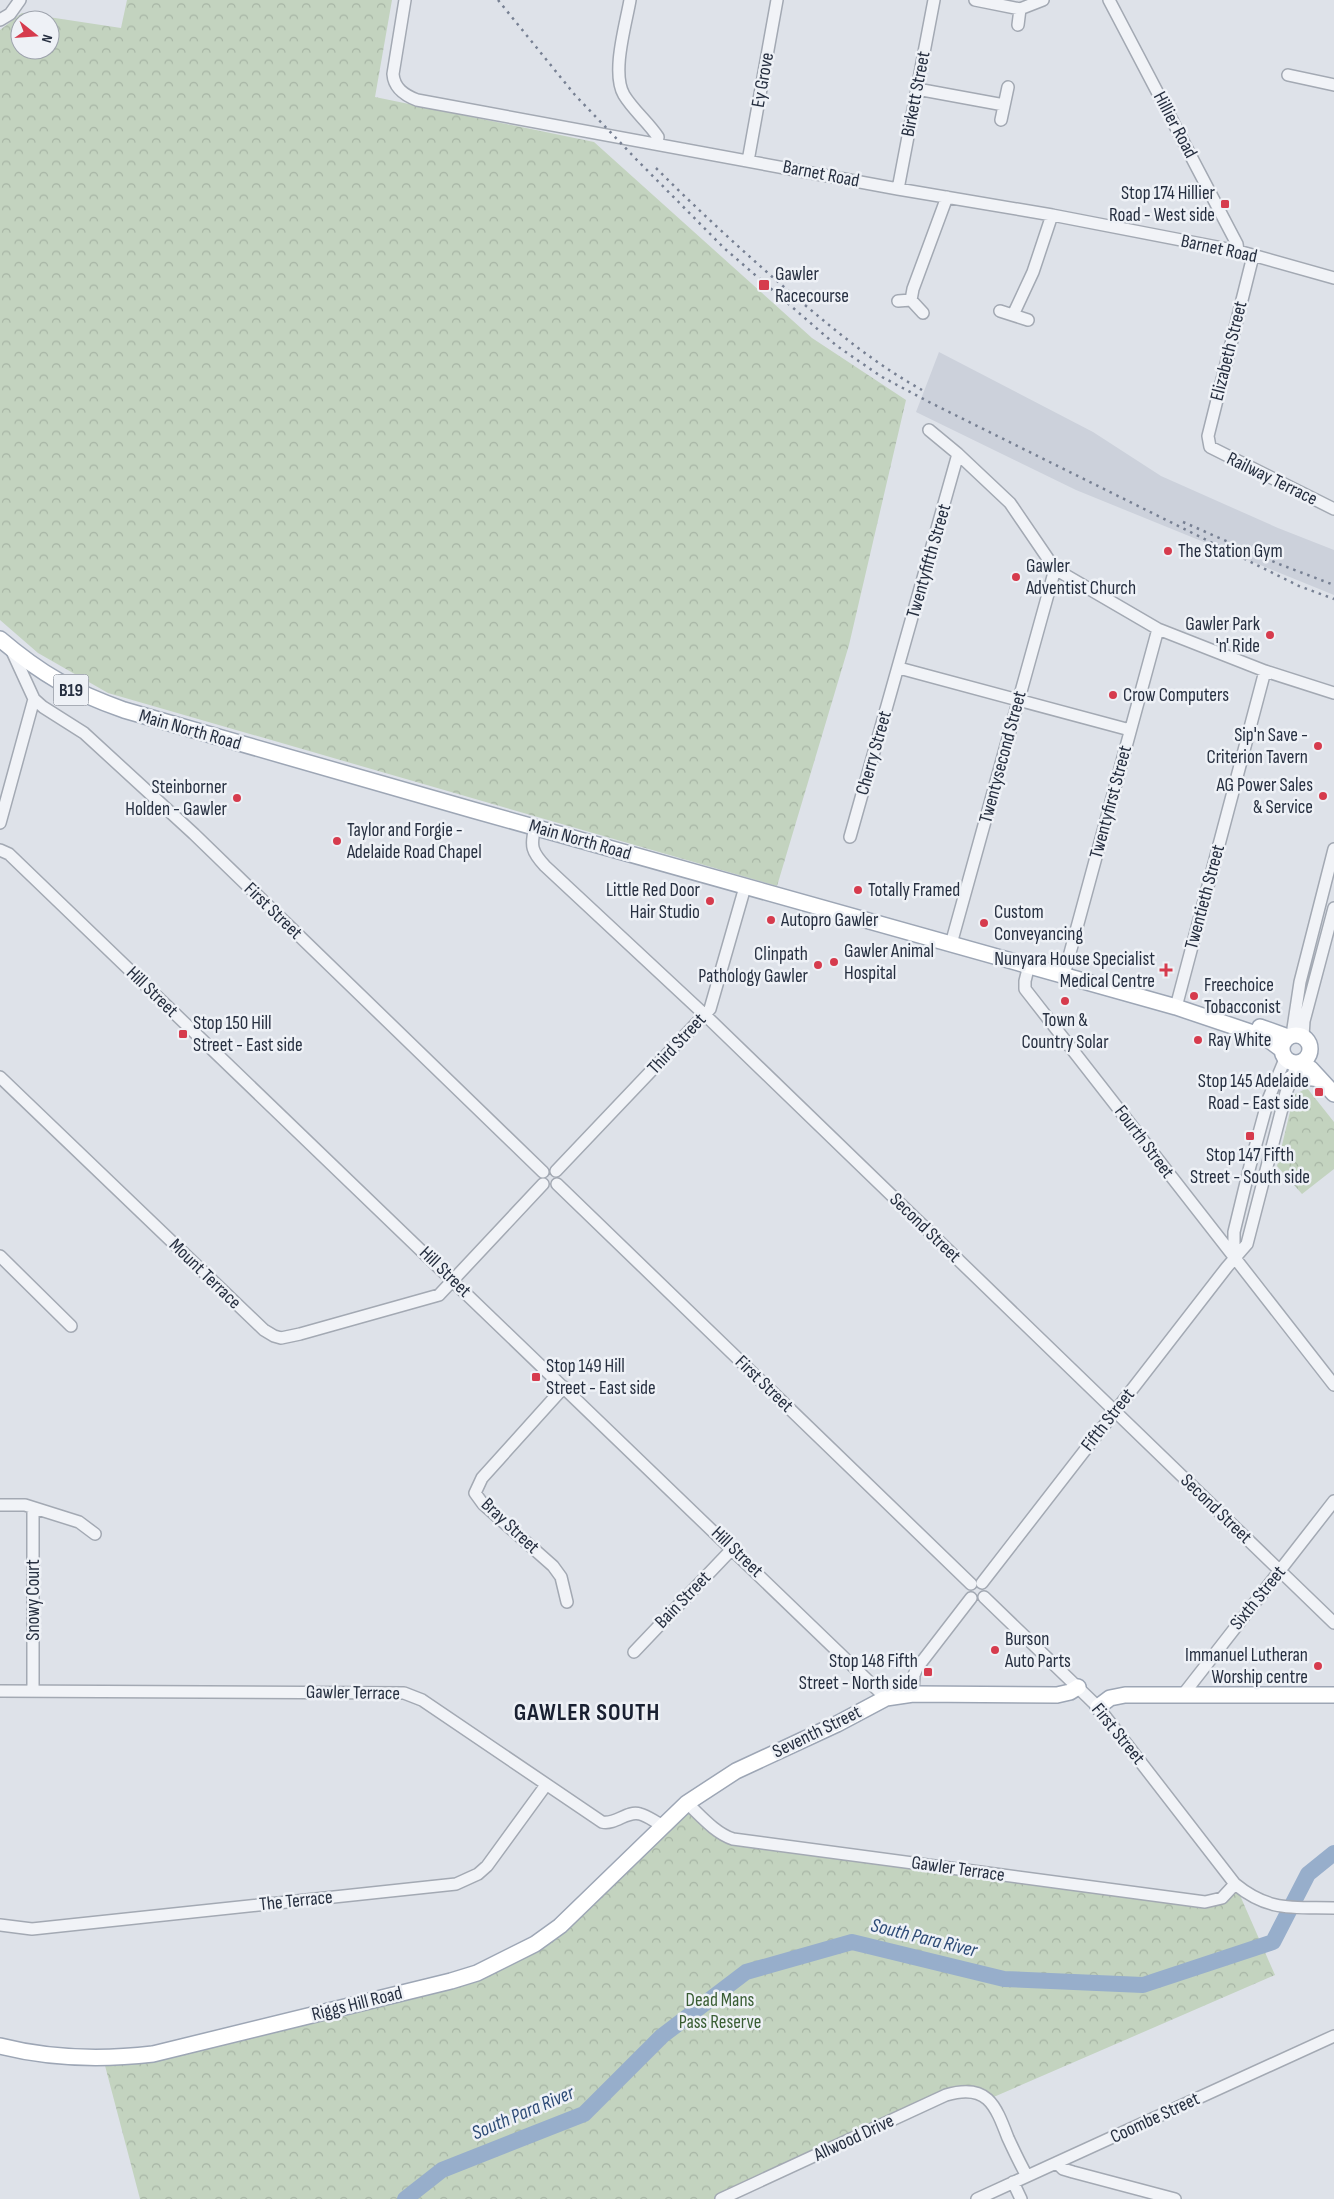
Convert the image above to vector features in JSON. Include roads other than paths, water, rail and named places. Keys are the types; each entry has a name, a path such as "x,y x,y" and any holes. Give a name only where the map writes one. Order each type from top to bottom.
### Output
{"main road":[{"name":"Main North Road","path":"5,643 59,683 107,704 535,828 1176,1007"},
{"name":"B19","path":"1176,1007 1256,1026 1295,1050 1334,1094"},
{"path":"1295,1050 1334,1089"},
{"path":"1290,1079 1299,1076 1320,1079"},
{"name":"Seventh Street","path":"662,1825 687,1803 736,1770 837,1724 886,1698 913,1694 1057,1695 1070,1692 1078,1687"},
{"path":"1098,1707 1110,1698 1125,1695 1334,1696"},
{"name":"Riggs Hill Road","path":"0,2046 29,2053 70,2058 103,2058 153,2054 451,1982 504,1961 560,1926 662,1825"}],"street":[{"path":"0,20 10,14 20,0"},
{"name":"Barnet Road","path":"405,0 392,68 394,82 406,95 417,100 1052,216 1238,252 1334,278"},
{"path":"630,0 619,60 618,81 624,95 655,132 658,137 657,144"},
{"name":"Ey Grove","path":"748,161 777,0"},
{"name":"Birkett Street","path":"898,189 934,0"},
{"path":"975,0 1020,9 1043,0"},
{"name":"Hillier Road","path":"1109,0 1237,244 1238,252"},
{"path":"1018,25 1020,9"},
{"path":"1288,75 1334,84"},
{"path":"1001,120 1008,87"},
{"path":"917,89 1004,105"},
{"path":"911,300 916,277 947,197"},
{"path":"1013,315 1033,272 1052,216"},
{"name":"Elizabeth Street","path":"1210,447 1208,436 1253,256"},
{"path":"898,301 911,300"},
{"path":"911,300 923,313"},
{"path":"1000,311 1028,320"},
{"path":"929,430 958,454 1010,503 1055,569 1158,629 1265,671 1334,692"},
{"name":"Railway Terrace","path":"1210,447 1334,509"},
{"name":"Twentyfifth Street","path":"899,668 958,454"},
{"name":"Twentysecond Street","path":"951,944 1055,569"},
{"name":"Twentyfirst Street","path":"1064,975 1158,629"},
{"name":"First Street","path":"5,643 34,699 43,707 84,733 194,834 543,1178"},
{"path":"899,668 1130,730"},
{"name":"Cherry Street","path":"850,837 899,668"},
{"name":"Twentieth Street","path":"1176,1007 1265,671"},
{"path":"0,823 34,699"},
{"name":"Second Street","path":"535,828 531,847 535,856 706,1015 1334,1623"},
{"path":"1295,1050 1300,982 1334,849"},
{"name":"Hill Street","path":"0,850 9,854 733,1548 886,1698"},
{"name":"Third Street","path":"556,1172 710,1009 744,887"},
{"path":"1234,1258 1234,1232 1268,1100 1295,1050 1334,908"},
{"name":"Fourth Street","path":"1029,965 1025,989 1334,1385"},
{"name":"Fifth Street","path":"977,1583 1247,1244 1290,1079 1295,1050"},
{"name":"Mount Terrace","path":"0,1077 264,1330 274,1336 281,1338 300,1334 439,1295 454,1281"},
{"path":"454,1281 549,1169 556,1172 558,1177 557,1184 550,1187 543,1178"},
{"name":"First Street","path":"557,1184 977,1583"},
{"path":"0,1256 71,1326"},
{"name":"Bray Street","path":"564,1387 482,1478 475,1493 483,1504 553,1566 561,1577 567,1602"},
{"name":"Sixth Street","path":"1182,1696 1334,1501"},
{"path":"0,1505 25,1505 80,1522 95,1534"},
{"name":"Snowy Court","path":"33,1508 33,1691"},
{"name":"Bain Street","path":"634,1652 733,1548"},
{"path":"977,1583 987,1589 984,1597 976,1600 971,1598 968,1592 977,1583"},
{"name":"First Street","path":"984,1597 1098,1707 1235,1884 1257,1900 1284,1907 1334,1908"},
{"path":"913,1694 914,1675 917,1668 971,1598"},
{"name":"Gawler Terrace","path":"0,1691 404,1693 422,1700 602,1822 612,1823 630,1814 639,1813 662,1825"},
{"name":"The Terrace","path":"0,1925 32,1929 456,1884 478,1874 487,1866 546,1785"},
{"name":"Gawler Terrace","path":"687,1803 716,1829 733,1839 1205,1902 1222,1898 1235,1884"},
{"name":"Coombe Street","path":"977,2199 1334,2036"},
{"name":"Allwood Drive","path":"721,2199 946,2095 957,2092 974,2091 989,2099 998,2112 1027,2176"},
{"path":"1057,2163 1063,2169 1175,2199"},
{"path":"1013,2182 1021,2199"}],"waterway":[{"name":"South Para River","path":"405,2199 442,2170 584,2114 662,2036 746,1972 852,1942 1004,1979 1143,1985 1273,1942 1308,1874 1334,1853"}],"railway":[{"path":"498,0 575,95 635,158 724,248 837,346 882,377 931,403 1299,586 1334,599"},
{"path":"656,168 762,268 814,312 874,359 922,390"},
{"path":"1183,522 1279,564 1334,585"}],"place":[{"name":"Stop 174 Hillier Road - West side","path":"1225,204"},
{"name":"Gawler Racecourse","path":"764,285"},
{"name":"The Station Gym","path":"1168,551"},
{"name":"Gawler Adventist Church","path":"1016,577"},
{"name":"Gawler Park 'n' Ride","path":"1270,635"},
{"name":"Crow Computers","path":"1113,695"},
{"name":"Sip'n Save - Criterion Tavern","path":"1318,746"},
{"name":"AG Power Sales & Service","path":"1323,796"},
{"name":"Steinborner Holden - Gawler","path":"237,798"},
{"name":"Taylor and Forgie - Adelaide Road Chapel","path":"337,841"},
{"name":"Totally Framed","path":"858,890"},
{"name":"Little Red Door Hair Studio","path":"710,901"},
{"name":"Autopro Gawler","path":"771,920"},
{"name":"Custom Conveyancing","path":"984,923"},
{"name":"Gawler Animal Hospital","path":"834,962"},
{"name":"Clinpath Pathology Gawler","path":"818,965"},
{"name":"Nunyara House Specialist Medical Centre","path":"1166,970"},
{"name":"Freechoice Tobacconist","path":"1194,996"},
{"name":"Town & Country Solar","path":"1065,1001"},
{"name":"Stop 150 Hill Street - East side","path":"183,1034"},
{"name":"Ray White","path":"1198,1040"},
{"name":"Stop 145 Adelaide Road - East side","path":"1319,1092"},
{"name":"Stop 147 Fifth Street - South side","path":"1250,1136"},
{"name":"Stop 149 Hill Street - East side","path":"536,1377"},
{"name":"Burson Auto Parts","path":"995,1650"},
{"name":"Immanuel Lutheran Worship centre","path":"1318,1666"},
{"name":"Stop 148 Fifth Street - North side","path":"928,1672"}],"district":[{"name":"GAWLER SOUTH","path":"587,1712"}],"park label":[{"name":"Dead Mans Pass Reserve","path":"720,2011"}]}
